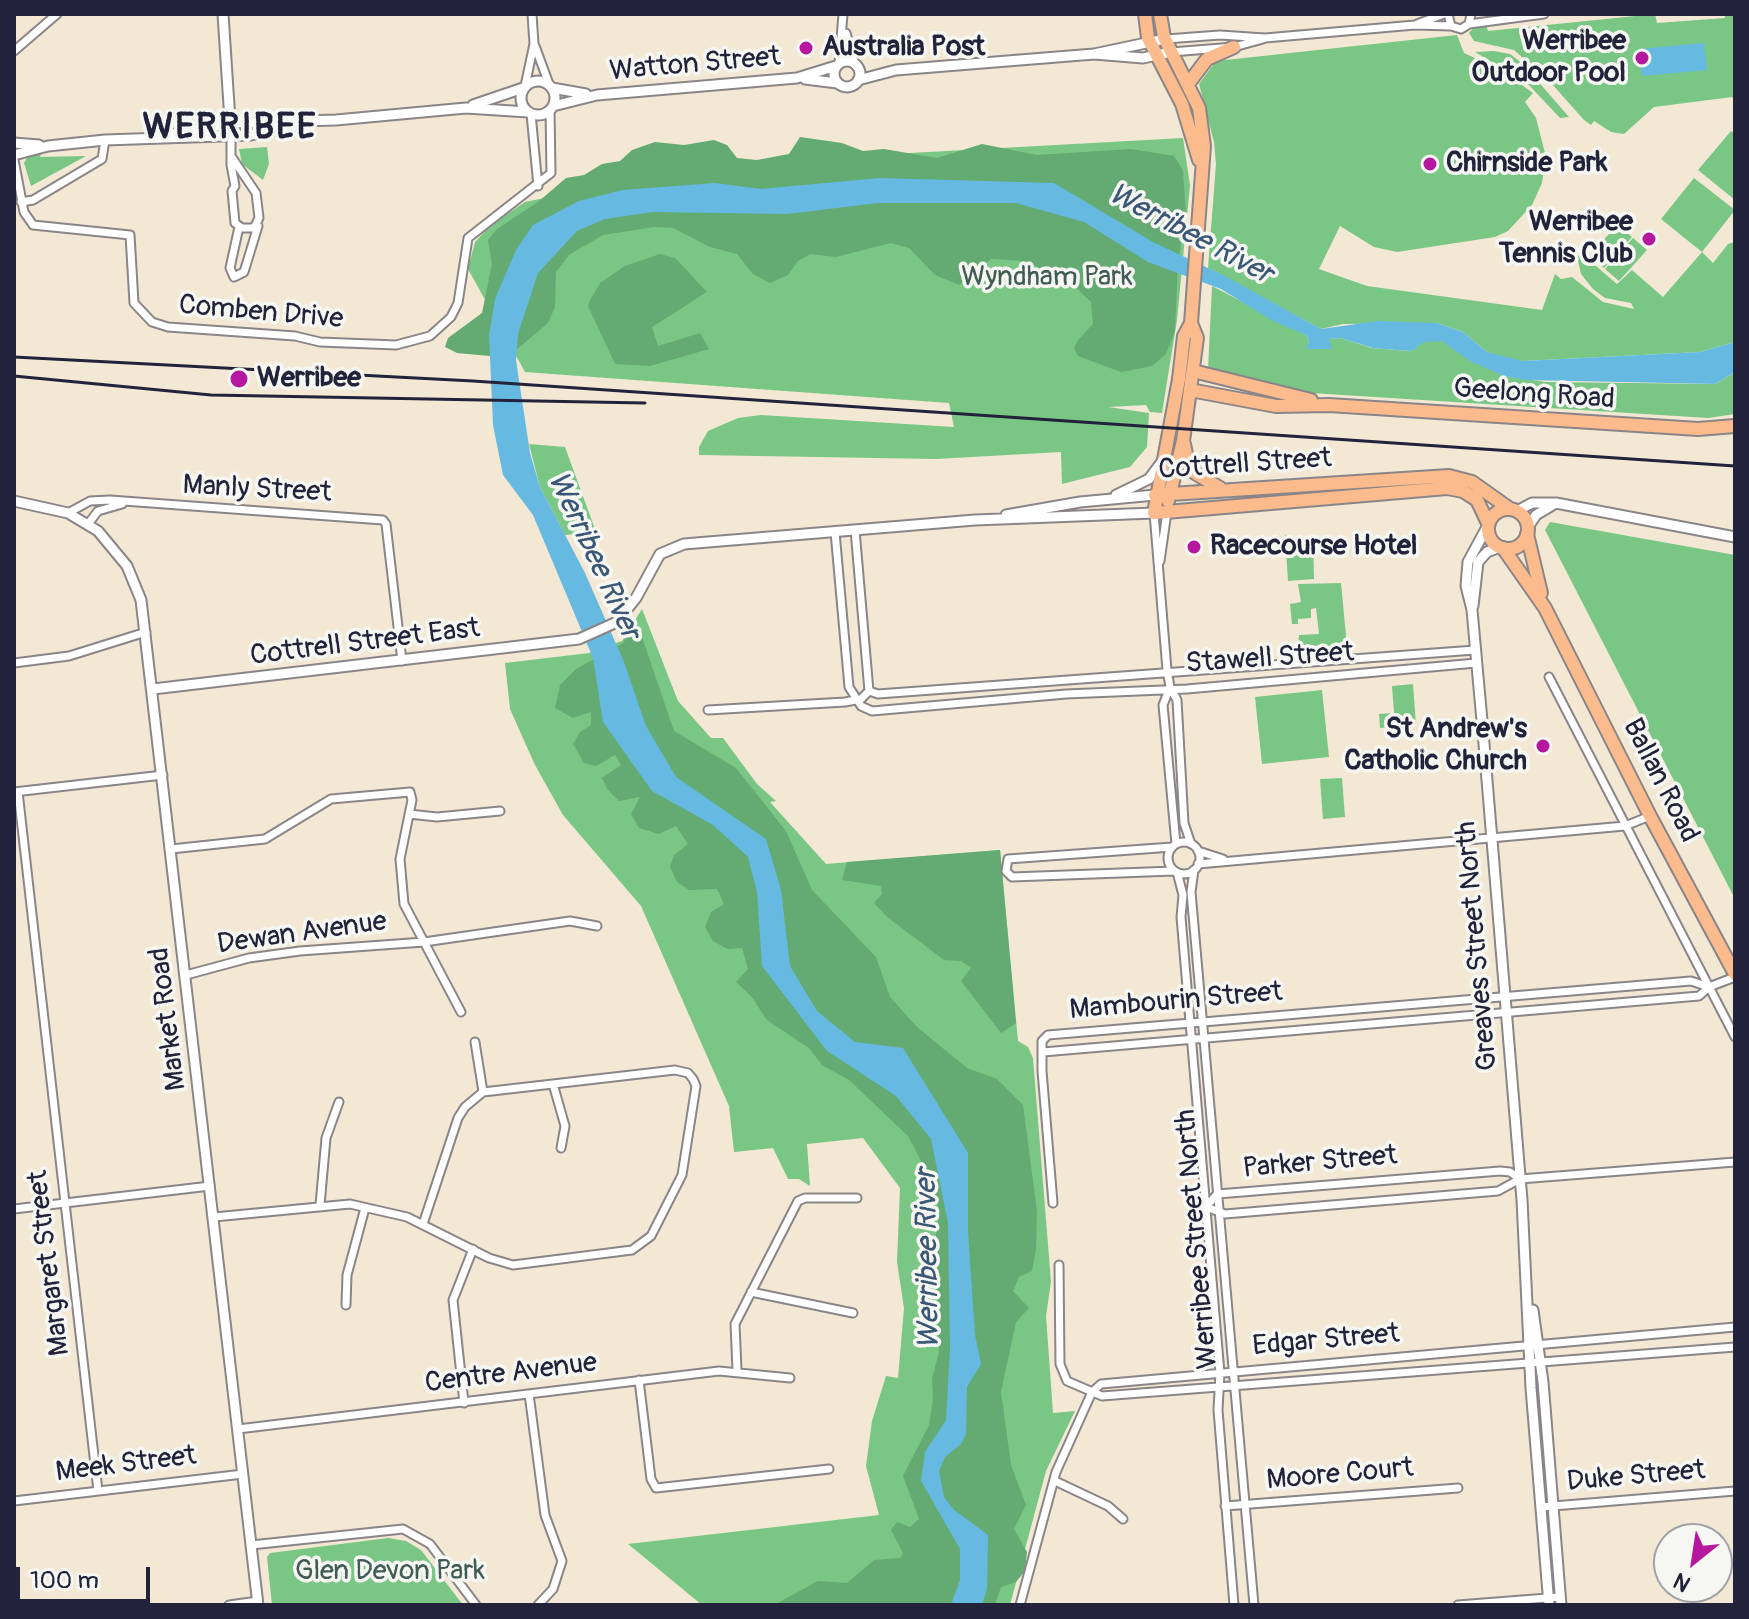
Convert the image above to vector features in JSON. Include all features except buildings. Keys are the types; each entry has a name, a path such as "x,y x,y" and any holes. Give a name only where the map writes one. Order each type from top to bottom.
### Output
{"main road":[{"path":"1145,14 1150,42 1182,104 1204,178"},
{"path":"1160,14 1165,39 1199,108 1204,178 1191,323 1184,336 1179,379 1155,495 1161,513"},
{"path":"1188,84 1207,59 1234,47"},
{"path":"1161,513 1183,441 1197,338 1191,323"},
{"path":"1179,379 1193,371"},
{"name":"Geelong Road","path":"1193,371 1329,405"},
{"path":"1179,379 1190,390"},
{"name":"Geelong Road","path":"1190,390 1276,406 1329,405 1685,428 1735,426"},
{"path":"1183,441 1187,459 1195,473 1213,485 1234,489"},
{"name":"Cottrell Street","path":"1155,495 1464,478 1513,510"},
{"path":"1368,481 1393,494"},
{"name":"Cottrell Street","path":"1161,513 1447,488 1463,491 1477,500 1488,525"},
{"path":"1513,510 1528,530 1516,547 1501,548 1491,541 1488,525 1496,512 1513,510"},
{"name":"Ballan Road","path":"1528,530 1545,608"},
{"name":"Ballan Road","path":"1501,548 1545,608 1735,976"}],"street":[{"path":"14,51 57,14"},
{"path":"532,14 534,44 520,98 530,113 538,186"},
{"path":"1415,25 1446,14 1451,26"},
{"path":"1469,24 1471,14"},
{"path":"1477,14 1492,19"},
{"path":"843,19 834,77 838,84 851,86 858,80 896,70 1094,54 1165,39 1220,35 1265,38 1415,25 1461,29 1492,19 1544,14"},
{"path":"221,16 231,156 235,186 233,210 239,227 230,268 234,277 244,272 258,224 256,193 231,156"},
{"path":"843,19 858,80"},
{"path":"1094,54 1111,58 1157,57 1171,52 1234,47 1265,38"},
{"path":"534,44 550,86 553,166 538,186"},
{"path":"838,65 845,61 896,70"},
{"name":"Watton Street","path":"551,108 597,95 797,78 838,65"},
{"name":"Watton Street","path":"797,78 838,84"},
{"path":"466,108 539,80 550,86"},
{"name":"Watton Street","path":"550,86 597,95"},
{"path":"159,137 229,123 314,121 466,108 530,113 551,108"},
{"path":"14,143 48,146 159,137 231,136 278,131 314,121"},
{"path":"48,146 14,157 21,202 33,200 102,159 105,140"},
{"path":"235,186 251,184"},
{"name":"Comben Drive","path":"21,202 27,220 40,228 130,235 134,303 152,322 168,327 295,336 320,342 396,345 414,342 441,328 458,303 468,238 538,186"},
{"path":"239,227 254,228 258,224"},
{"path":"1105,499 1149,479 1163,459"},
{"name":"Cottrell Street","path":"975,520 1105,499 1155,495"},
{"name":"Market Road","path":"14,501 68,513 88,524 113,546 132,575 146,632 258,1603"},
{"name":"Manly Street","path":"68,513 90,501 379,518 386,524 402,661"},
{"path":"1513,510 1532,503 1556,503 1735,537"},
{"path":"1528,530 1536,515 1556,503"},
{"name":"Manly Street","path":"88,524 93,515 105,507 132,504"},
{"path":"1159,567 1154,543 1161,513"},
{"path":"1161,513 1159,567 1167,670 1170,687 1177,700 1184,823 1191,844 1198,851 1226,859"},
{"name":"Cottrell Street","path":"581,638 610,627 636,598 660,554 671,547 975,520 1161,513"},
{"name":"Greaves Street North","path":"1472,610 1467,593 1466,568 1488,525"},
{"path":"855,530 869,691"},
{"path":"835,532 849,687 855,700"},
{"name":"Greaves Street North","path":"1501,548 1487,552 1478,562 1472,610 1534,1346 1530,1363 1549,1602"},
{"path":"14,663 69,656 146,632"},
{"name":"Cottrell Street East","path":"153,689 581,638"},
{"name":"Stawell Street","path":"708,710 855,700 869,691 878,694 1167,670 1475,650"},
{"name":"Stawell Street","path":"855,700 867,709 878,711 1476,663"},
{"path":"1549,677 1735,1037"},
{"path":"1065,680 1066,694"},
{"path":"1008,685 1008,699"},
{"path":"1170,687 1164,694 1163,705 1174,846 1168,857 1176,871"},
{"path":"16,792 163,775"},
{"path":"171,849 270,838 337,797 403,790 411,793 400,859 405,908 461,1012"},
{"name":"Margaret Street","path":"16,792 98,1491"},
{"path":"409,814 437,817 500,811"},
{"path":"1191,844 1008,859 1006,871 1012,877 1176,871 1226,859 1625,826 1650,816"},
{"path":"1196,867 1198,851"},
{"name":"Werribee Street North","path":"1196,867 1191,892 1254,1605"},
{"name":"Werribee Street North","path":"1176,871 1183,895 1181,917 1220,1373 1225,1506 1234,1605"},
{"name":"Dewan Avenue","path":"186,975 274,955 405,941 424,942 570,921 597,926"},
{"name":"Mambourin Street","path":"1709,987 1691,981 1504,996 1048,1035 1042,1041 1043,1052 1699,996 1709,987 1735,976"},
{"path":"475,1042 483,1092"},
{"path":"1043,1052 1053,1203"},
{"path":"214,1217 320,1205 365,1208 423,1224 498,1261 521,1265 622,1253 640,1246 651,1236 682,1175 696,1086 690,1074 675,1070 483,1092 465,1107 458,1118 423,1224"},
{"path":"553,1084 565,1126 561,1148"},
{"path":"320,1205 326,1138 339,1102"},
{"name":"Parker Street","path":"1520,1179 1510,1172 1500,1171 1217,1194 1206,1207 1219,1213 1498,1191 1520,1179 1735,1162"},
{"path":"14,1209 210,1186"},
{"path":"737,1370 735,1324 796,1198 857,1198"},
{"path":"346,1305 347,1275 365,1208"},
{"path":"640,1246 647,1254"},
{"path":"464,1403 453,1300 473,1249"},
{"path":"1020,1605 1055,1481 1092,1392 1067,1381 1060,1364 1059,1265"},
{"path":"751,1292 853,1313"},
{"name":"Edgar Street","path":"1092,1392 1111,1380 1735,1327"},
{"path":"1643,1336 1646,1354"},
{"name":"Greaves Street North","path":"1534,1346 1541,1362 1560,1601"},
{"name":"Edgar Street","path":"1092,1392 1113,1397 1735,1347"},
{"name":"Centre Avenue","path":"238,1429 737,1370 790,1378"},
{"path":"639,1380 651,1479 655,1487"},
{"path":"529,1394 545,1515 562,1553 563,1574 538,1605"},
{"path":"649,1495 655,1487 829,1469"},
{"name":"Meek Street","path":"14,1501 243,1474"},
{"path":"1055,1481 1108,1506 1123,1519"},
{"name":"Moore Court","path":"1225,1506 1458,1488"},
{"name":"Duke Street","path":"1541,1507 1735,1491"},
{"path":"418,1535 427,1525"},
{"path":"251,1545 393,1528 418,1535 430,1544 476,1605"},
{"path":"1458,1605 1560,1601"},
{"path":"229,1605 258,1603"}],"green space":[{"name":"Werribee Outdoor Pool","path":"1655,14 1657,23 1725,18 1725,14 1735,14 1735,102 1732,97 1654,107 1624,134 1611,132 1594,121 1591,125 1584,120 1552,84 1514,50 1474,41 1469,33 1474,27 1486,24 1488,31"},
{"path":"1457,35 1464,53 1502,71 1533,93 1525,102 1536,118 1546,157 1542,183 1532,205 1508,231 1495,237 1397,252 1374,247 1340,226 1319,269 1367,286 1542,310 1555,274 1561,279 1572,277 1603,302 1634,309 1631,303 1605,298 1593,289 1581,274 1577,256 1583,255 1617,284 1632,270 1663,297 1702,252 1713,263 1728,244 1735,242 1735,342 1700,352 1523,361 1504,359 1487,352 1463,332 1437,323 1343,324 1321,329 1208,268 1216,164 1214,142 1199,84 1216,61"},
{"path":"1475,52 1510,54 1522,63 1569,117 1560,118 1527,83"},
{"path":"1731,131 1735,134 1735,200 1698,170"},
{"path":"800,137 842,143 863,151 884,149 937,158 982,144 1037,155 1131,149 1174,156 1183,170 1186,215 1178,262 1175,331 1166,354 1152,366 1121,372 1078,356 1074,348 1093,324 1091,302 1070,282 1025,261 991,259 959,285 935,275 909,248 891,243 836,257 810,254 798,261 788,275 770,283 753,274 737,254 710,247 673,228 654,227 603,235 569,255 556,272 555,307 548,323 516,350 490,356 457,353 445,347 448,338 482,313 492,264 488,240 497,229 538,202 566,178 584,175 602,164 620,161 632,150 655,142 684,145 714,140 727,145 737,158 757,160 789,154"},
{"name":"Wyndham Park","path":"1183,138 1190,185 1177,320 1162,413 1150,412 1146,405 1108,407 1149,413 1147,447 1130,467 1062,484 1061,452 936,459 699,455 699,447 708,431 738,418 761,415 954,427 949,403 525,372 468,269 475,242 491,225 525,202 554,196 746,162"},
{"path":"267,147 269,164 263,180 242,164 239,149"},
{"path":"42,151 40,157 86,156 31,186 24,163 30,153"},
{"path":"1694,178 1735,210 1702,252 1661,219"},
{"path":"1618,224 1632,237 1604,268 1590,255"},
{"path":"1633,238 1647,250 1619,281 1605,269"},
{"path":"660,254 675,258 707,292 652,327 658,346 700,333 709,349 650,366 615,364 588,306 590,300 600,283 625,266"},
{"path":"1212,286 1306,335 1309,341 1307,349 1331,349 1328,339 1341,338 1372,348 1412,351 1424,341 1442,341 1504,376 1546,382 1715,384 1735,372 1735,414 1708,418 1311,393 1266,385 1208,370"},
{"path":"529,444 565,447 596,532 565,535 540,487"},
{"path":"1550,522 1735,555 1735,899 1545,530"},
{"path":"1285,535 1288,535 1290,554 1304,554 1305,537 1313,537 1314,579 1288,581"},
{"path":"1341,583 1347,646 1298,650 1299,635 1319,634 1316,608 1311,609 1311,618 1298,619 1298,624 1292,624 1290,604 1301,602 1298,584"},
{"path":"642,609 678,701 711,738 723,738 757,784 776,801 770,802 826,864 1000,850 1018,1041 1028,1047 1033,1058 1051,1282 1046,1316 1053,1413 1075,1411 1046,1471 1010,1605 702,1605 628,1544 879,1515 866,1466 872,1421 886,1376 898,1378 904,1308 897,1262 900,1188 863,1138 807,1144 810,1186 799,1179 788,1179 773,1148 734,1152 729,1106 641,906 563,815 535,765 510,709 505,663 589,653 622,641"},
{"path":"631,631 642,637 674,731 736,768 786,831 812,890 876,957 890,997 917,1027 967,1068 997,1079 1023,1105 1037,1211 1036,1249 1032,1271 1019,1277 1013,1291 1029,1308 1016,1322 1001,1392 1011,1465 1026,1505 1014,1529 1027,1552 1025,1571 1016,1582 1001,1587 995,1605 774,1605 818,1581 847,1583 874,1560 900,1558 903,1553 891,1530 897,1522 910,1527 919,1519 903,1476 929,1425 933,1399 932,1379 939,1352 934,1246 940,1212 928,1174 908,1136 849,1080 822,1065 809,1048 767,1020 751,996 736,982 748,969 742,948 727,949 713,941 705,927 711,912 724,904 717,889 689,890 677,882 670,867 674,855 688,844 676,826 659,834 639,828 631,814 640,797 619,801 602,778 621,765 615,755 596,766 584,763 573,744 580,732 591,725 591,712 573,718 555,708 560,685 576,669 623,643"},
{"path":"1413,684 1416,725 1380,728 1379,714 1394,713 1392,686"},
{"path":"1322,690 1329,757 1262,764 1255,697"},
{"path":"1342,778 1345,817 1323,819 1320,779"},
{"path":"1000,850 1016,1023 1001,1033 961,981 971,968 961,961 944,960 887,917 874,903 882,894 881,886 842,880 847,862"},
{"name":"Glen Devon Park","path":"388,1538 406,1541 421,1550 463,1605 272,1605 267,1557 270,1553"}],"water":[{"path":"1704,43 1707,70 1642,76 1639,49"},
{"path":"879,178 1054,183 1153,242 1225,276 1321,329 1378,321 1437,323 1463,332 1487,352 1523,361 1700,352 1735,342 1735,372 1715,384 1526,380 1504,376 1470,361 1442,341 1424,342 1412,351 1373,348 1341,338 1329,339 1332,349 1306,349 1309,341 1306,335 1273,321 1221,289 1148,262 1084,222 1016,203 878,203 787,214 653,212 605,219 577,231 538,273 518,334 516,360 530,453 540,487 585,573 624,662 646,726 676,777 766,839 781,890 790,966 817,1011 855,1042 903,1048 968,1153 968,1231 975,1335 981,1364 967,1387 966,1434 961,1444 945,1457 939,1471 944,1497 953,1509 988,1535 987,1589 982,1605 951,1605 960,1580 960,1549 921,1481 925,1452 946,1420 950,1349 948,1223 931,1139 896,1096 827,1051 762,966 757,892 748,857 713,825 652,791 603,722 593,658 533,515 503,475 493,425 489,335 495,299 516,250 533,225 579,201 623,190 715,183 761,189"}],"railway":[{"path":"14,357 473,381 1735,466"},
{"path":"14,376 211,395 645,403"}],"place":[{"name":"Australia Post","path":"806,48"},
{"name":"Werribee Outdoor Pool","path":"1642,58"},
{"name":"Chirnside Park","path":"1430,164"},
{"name":"Werribee Tennis Club","path":"1649,239"},
{"name":"Werribee","path":"239,379"},
{"name":"Racecourse Hotel","path":"1194,547"},
{"name":"St Andrew's Catholic Church","path":"1543,746"}],"district":[{"name":"WERRIBEE","path":"230,129"}],"water label":[{"name":"Werribee River","path":"1190,235"},
{"name":"Werribee River","path":"593,556"},
{"name":"Werribee River","path":"929,1259"}]}
